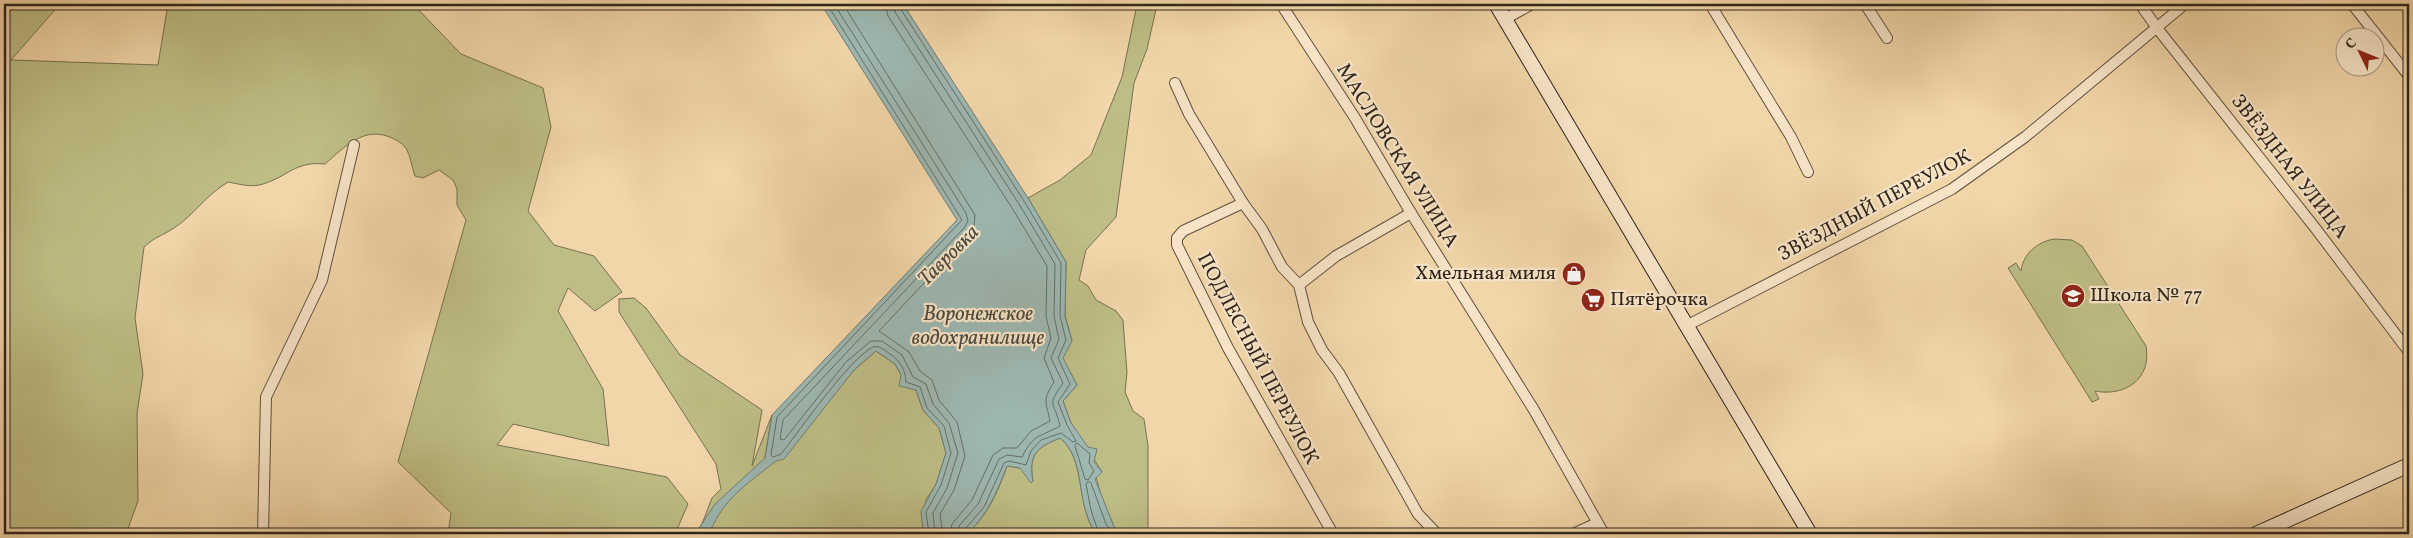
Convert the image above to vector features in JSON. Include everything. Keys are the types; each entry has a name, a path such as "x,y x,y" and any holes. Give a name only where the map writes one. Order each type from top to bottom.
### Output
{"main road":[{"path":"1496,4 1810,534"},
{"path":"2256,534 2409,465"}],"street":[{"name":"МАСЛОВСКАЯ УЛИЦА","path":"1281,4 1355,118 1534,410 1604,534"},
{"path":"1505,19 1532,4"},
{"path":"1710,4 1791,137 1808,172"},
{"path":"1865,4 1887,38"},
{"name":"ЗВЁЗДНАЯ УЛИЦА","path":"2140,4 2316,229 2409,352"},
{"name":"ЗВЁЗДНЫЙ ПЕРЕУЛОК","path":"1686,326 1952,188 2025,137 2185,4"},
{"path":"2352,4 2409,76"},
{"path":"1175,82 1189,114 1242,203 1262,229 1282,267 1300,285 1308,322 1322,350 1340,373 1418,514 1437,534"},
{"path":"263,534 266,397 322,280 354,146"},
{"name":"ПОДЛЕСНЫЙ ПЕРЕУЛОК","path":"1242,203 1182,231 1177,245 1228,348 1333,534"},
{"path":"1300,285 1336,256 1412,213"},
{"path":"1573,534 1598,523"}],"shaded area":[{"path":"4,4 60,4 11,60 158,65 168,4 413,4 461,54 543,88 551,127 528,211 554,245 594,256 622,292 595,311 568,288 558,311 603,389 609,446 513,424 497,445 667,477 688,504 675,534 448,534 451,513 398,462 466,220 457,205 457,189 453,180 439,170 423,178 415,176 404,146 392,138 373,134 364,136 348,145 325,164 299,167 272,181 254,186 228,182 213,193 181,223 144,247 135,318 143,374 137,413 138,501 126,534 4,534"},
{"path":"1137,4 1157,5 1147,49 1134,83 1116,217 1086,250 1079,280 1088,286 1096,300 1116,311 1123,320 1127,373 1125,392 1133,411 1144,419 1148,446 1148,534 1117,534 1102,499 1096,477 1102,472 1071,423 1063,401 1077,385 1062,357 1072,340 1065,316 1066,262 1028,198 1060,180 1091,155 1122,77"},
{"path":"2054,239 2072,240 2082,246 2146,346 2147,358 2145,368 2134,383 2116,391 2095,391 2099,399 2092,402 2008,268 2016,263 2021,271 2025,259 2032,250 2042,243"},
{"path":"634,298 646,308 680,355 762,410 752,466 772,415 764,463 854,370 876,351 895,364 901,375 916,390 923,410 939,428 946,453 936,484 926,500 923,531 926,534 698,534 712,498 721,489 716,464 619,312 619,299"},
{"path":"1060,438 1067,446 1076,463 1083,502 1095,534 967,534 991,503 1007,466 1020,468 1033,481 1032,465 1036,453 1045,445"}],"water":[{"name":"Воронежское водохранилище","path":"821,4 903,4 1028,198 1066,262 1065,316 1072,341 1063,358 1077,385 1063,401 1071,423 1088,447 1097,449 1094,462 1102,472 1095,479 1117,534 1095,534 1083,502 1076,463 1067,445 1060,438 1045,445 1036,453 1033,458 1033,481 1031,483 1020,468 1007,466 986,511 967,534 926,534 923,531 921,511 936,484 946,453 939,428 923,410 916,390 899,386 901,375 895,364 876,351 854,370 784,459 776,461 737,493 721,511 709,534 695,534 715,504 765,458 772,415 957,220"}],"place":[{"name":"Хмельная миля","path":"1574,274"},
{"name":"Школа № 77","path":"2073,296"},
{"name":"Пятёрочка","path":"1593,300"}],"water label":[{"name":"Тавровка","path":"949,256"}]}
